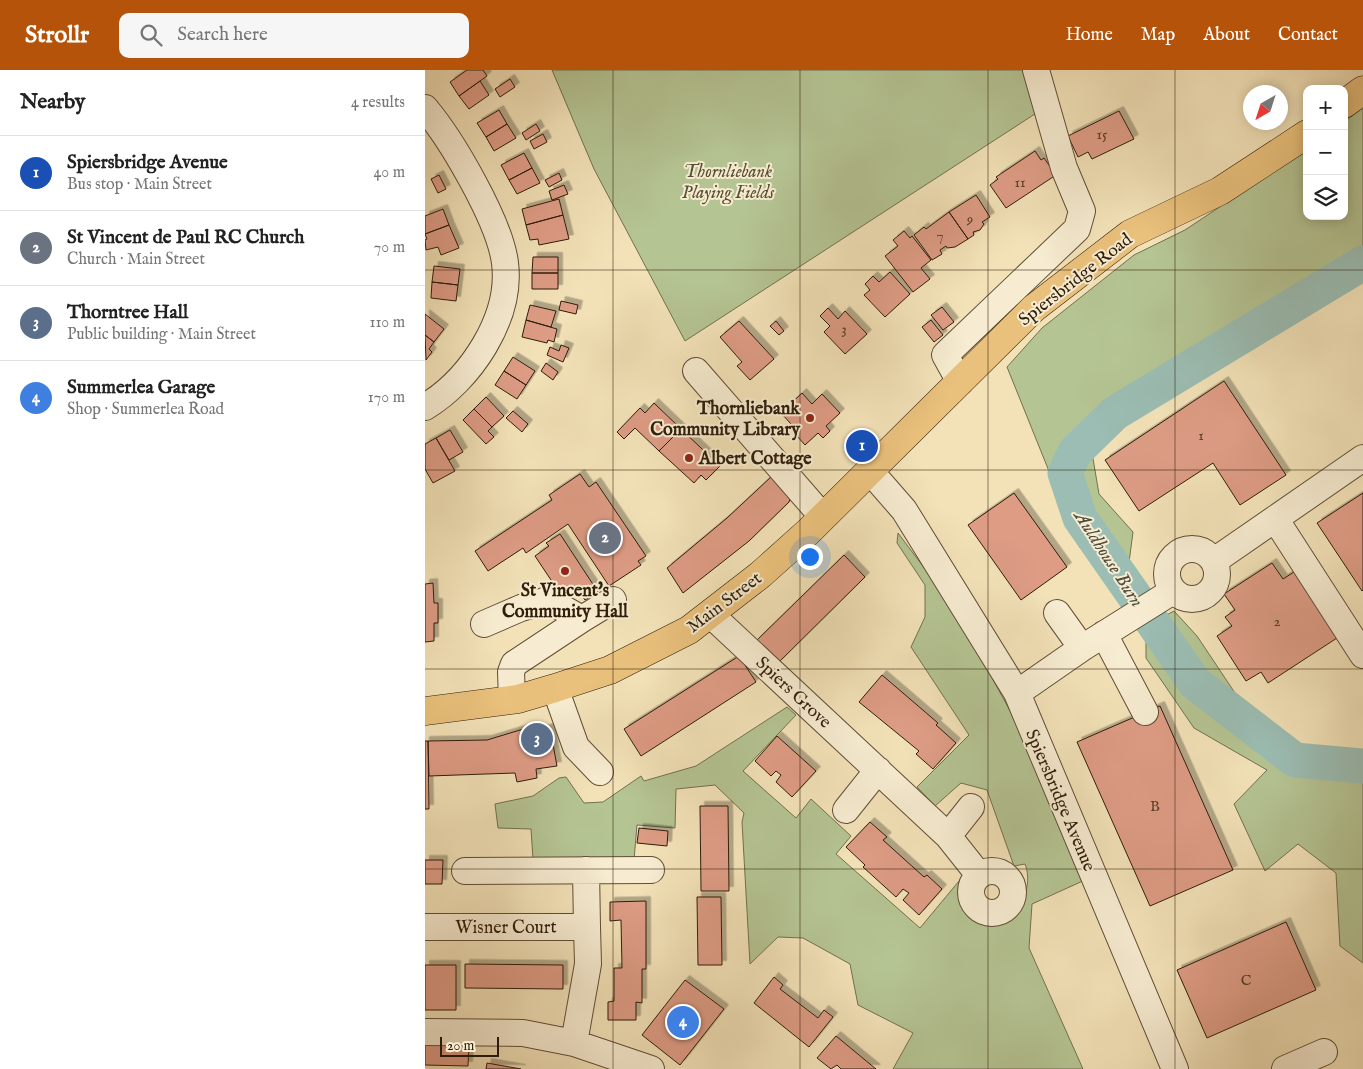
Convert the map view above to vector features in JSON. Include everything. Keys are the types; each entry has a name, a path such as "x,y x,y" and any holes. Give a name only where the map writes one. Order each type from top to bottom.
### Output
{"main road":[{"path":"1348,101 1363,90"},
{"name":"Spiersbridge Road","path":"960,382 1034,308 1129,234 1220,191 1303,137"},
{"name":"Main Street","path":"425,711 512,699 555,688 609,670 670,641 710,614 760,575 823,517 960,382"}],"street":[{"path":"960,382 945,355 1077,229 1082,212 1064,168 1036,70"},
{"path":"425,108 474,185 501,242 505,264 505,287 501,307 482,348 469,368 425,407"},
{"path":"696,371 823,517"},
{"path":"1214,561 1276,520 1363,458"},
{"name":"Spiersbridge Avenue","path":"870,471 904,510 1017,693 1175,1069"},
{"path":"1276,520 1363,655"},
{"path":"1185,550 1201,551 1214,561 1217,577 1210,592 1195,599 1179,596 1173,590 1169,584 1168,567 1177,554 1185,550"},
{"path":"1017,693 1082,648 1173,590"},
{"path":"484,624 521,608 548,600 581,619"},
{"path":"512,699 511,672 514,664 613,600"},
{"path":"1057,613 1082,648"},
{"name":"Spiers Grove","path":"710,614 948,836 979,875"},
{"path":"1105,634 1145,712"},
{"path":"555,688 576,747 599,772"},
{"path":"846,810 878,770"},
{"path":"948,836 971,807"},
{"path":"574,1042 588,964 586,870"},
{"path":"465,871 651,870"},
{"name":"Wisner Court","path":"425,927 587,927"},
{"path":"425,1032 523,1033 574,1042 651,1069"},
{"path":"1285,1069 1324,1052"}],"green space":[{"name":"Thornliebank Playing Fields","path":"552,70 1028,70 1038,112 685,341 594,169"},
{"path":"1363,108 1363,274 1090,441 1099,494 1133,532 1128,570 1080,548 1007,367 1042,328 1134,255 1185,230 1303,152 1303,220 1348,220 1348,119"},
{"path":"898,533 952,605 1014,718 1085,880 1032,904 1029,948 1083,1069 893,1069 913,1033 858,1005 850,964 803,938 778,937 750,964 742,822 744,813 715,785 676,789 675,828 637,825 634,860 533,859 531,829 498,828 495,804 533,796 559,778 566,777 584,803 603,802 641,776 644,781 696,766 787,707 796,715 743,771 796,818 811,799 851,836 836,854 920,928 964,875 965,883 960,898 970,912 991,919 1002,918 1011,914 1024,897 1028,875 1025,864 1014,866 987,790 961,783 935,806 917,787 969,735 911,647 925,617 925,585 897,543"},
{"path":"1174,611 1197,636 1253,720 1322,758 1363,757 1363,963 1340,946 1336,873 1298,844 1265,871 1234,804 1267,770 1194,728 1146,658 1146,626"}],"building":[{"path":"467,70 483,70 487,76 459,96 450,82"},
{"path":"510,79 515,87 500,97 495,89"},
{"path":"480,81 489,95 469,109 459,96"},
{"path":"499,110 507,124 486,137 477,123"},
{"path":"1119,111 1134,139 1092,159 1088,152 1078,157 1068,136"},
{"path":"507,124 516,138 494,151 486,137"},
{"path":"536,124 540,131 526,140 522,133"},
{"path":"543,134 547,142 534,149 530,141"},
{"path":"1035,151 1041,160 1044,158 1056,175 1006,208 990,185 998,179 996,177"},
{"path":"524,153 532,168 509,180 501,165"},
{"path":"532,168 540,183 517,194 509,180"},
{"path":"559,173 562,180 549,187 545,180"},
{"path":"439,175 446,189 438,193 431,179"},
{"path":"564,185 568,194 552,200 549,191"},
{"path":"976,195 990,217 982,222 984,224 980,230 973,232 974,235 968,239 949,212"},
{"path":"559,199 563,215 526,225 522,209"},
{"path":"443,209 449,225 425,234 425,216"},
{"path":"949,212 968,239 955,247 947,248 946,246 940,250 942,254 932,260 914,235 924,227 926,229"},
{"path":"563,215 569,239 539,245 538,239 530,240 526,225"},
{"path":"449,225 459,248 441,255 438,247 426,250 425,240 427,239 425,234"},
{"path":"904,231 910,238 912,236 931,260 921,268 930,279 913,292 885,256 898,246 893,240"},
{"path":"533,257 558,257 558,273 532,273"},
{"path":"434,266 460,269 458,285 432,282"},
{"path":"890,272 910,294 885,317 864,295 870,290 865,284 873,276 879,282"},
{"path":"532,273 558,273 558,289 532,289"},
{"path":"432,282 458,285 456,301 431,298"},
{"path":"561,301 578,305 576,314 559,310"},
{"path":"530,305 556,311 551,327 526,320"},
{"path":"942,307 954,322 943,330 931,315"},
{"path":"828,308 838,319 845,311 867,334 845,354 824,332 830,326 820,316"},
{"path":"425,314 444,329 434,342 425,335"},
{"path":"526,320 557,329 554,342 548,340 547,343 522,337"},
{"path":"931,320 943,335 934,342 922,327"},
{"path":"739,321 774,359 750,380 737,366 742,362 720,337"},
{"path":"776,321 784,331 779,335 770,326"},
{"path":"425,335 434,342 429,349 432,352 426,360"},
{"path":"561,345 569,348 563,362 547,355 550,347 559,351"},
{"path":"513,357 535,371 526,385 504,371"},
{"path":"546,363 558,372 553,380 541,371"},
{"path":"504,371 526,385 517,399 495,385"},
{"path":"1224,381 1286,475 1240,505 1213,463 1139,511 1105,460"},
{"name":"Thornliebank Community Library","path":"802,393 812,404 822,394 840,413 826,426 830,431 823,438 818,433 805,445 788,426 791,424 781,413"},
{"path":"486,397 504,416 492,427 474,409"},
{"path":"654,403 681,429 659,451 635,428 624,439 617,432 640,408 645,413"},
{"path":"474,409 492,427 488,431 494,437 486,444 463,420"},
{"path":"513,411 528,424 522,432 506,418"},
{"name":"Albert Cottage","path":"681,429 720,466 706,480 701,475 694,483 659,451"},
{"path":"450,430 463,452 449,460 436,438"},
{"path":"436,438 455,471 433,483 425,469 425,444"},
{"path":"580,474 589,487 596,482 646,556 638,561 641,565 609,586 568,524 526,553 523,548 488,571 475,551 552,500 549,495"},
{"path":"772,476 791,496 789,502 749,541 683,593 667,568 727,518"},
{"path":"1014,493 1067,567 1021,600 968,525"},
{"path":"1363,493 1363,590 1362,591 1317,523"},
{"name":"St Vincent's Community Hall","path":"560,534 598,592 585,600 575,586 561,595 535,556 549,546 546,543"},
{"path":"844,555 865,577 777,664 755,642"},
{"path":"1272,563 1283,579 1294,572 1337,638 1268,683 1261,672 1246,681 1217,636 1232,626 1225,617 1235,610 1224,594"},
{"path":"433,583 434,603 438,603 438,623 434,623 434,641 425,642 425,584"},
{"path":"739,656 756,682 641,756 624,729"},
{"path":"882,675 938,723 936,725 956,743 933,769 916,754 919,751 859,702"},
{"path":"1160,706 1233,870 1150,906 1077,742"},
{"path":"530,727 531,732 550,728 557,766 536,769 537,778 517,782 515,773 429,776 428,741 487,740"},
{"path":"777,736 816,771 792,797 776,782 781,775 776,771 771,776 755,761"},
{"path":"425,741 428,741 429,809 425,809"},
{"path":"700,806 728,806 729,891 701,891"},
{"path":"870,822 887,837 883,840 924,877 927,875 942,889 919,915 903,900 909,893 903,889 896,897 863,867 865,865 846,847"},
{"path":"639,828 668,831 667,846 637,843"},
{"path":"425,860 443,860 442,884 425,884"},
{"path":"697,897 721,897 722,965 698,965"},
{"path":"646,901 646,969 642,969 642,1003 636,1002 636,1020 608,1020 608,1002 614,1001 614,968 622,968 621,920 610,921 610,902"},
{"path":"1286,922 1316,990 1207,1038 1177,970"},
{"path":"465,964 563,965 563,989 465,988"},
{"path":"425,965 456,965 456,1010 425,1010"},
{"path":"774,977 783,985 780,989 818,1018 824,1010 833,1017 809,1047 754,1003"},
{"path":"685,980 724,1009 680,1065 642,1035"},
{"path":"836,1036 876,1069 841,1069 837,1065 831,1069 817,1058"},
{"path":"425,1044 469,1044 468,1066 425,1065"},
{"path":"487,1063 521,1069 486,1069"}],"waterway":[{"name":"Auldhouse Burn","path":"1363,263 1115,413 1075,452 1065,473 1080,518 1195,683 1295,760 1363,766"}],"place":[{"name":"Thornliebank Community Library","path":"810,418"},
{"name":"Spiersbridge Avenue","path":"862,446"},
{"name":"Albert Cottage","path":"689,458"},
{"name":"St Vincent de Paul RC Church","path":"605,538"},
{"name":"St Vincent's Community Hall","path":"565,571"},
{"name":"Thorntree Hall","path":"537,739"},
{"name":"Summerlea Garage","path":"683,1022"}]}
